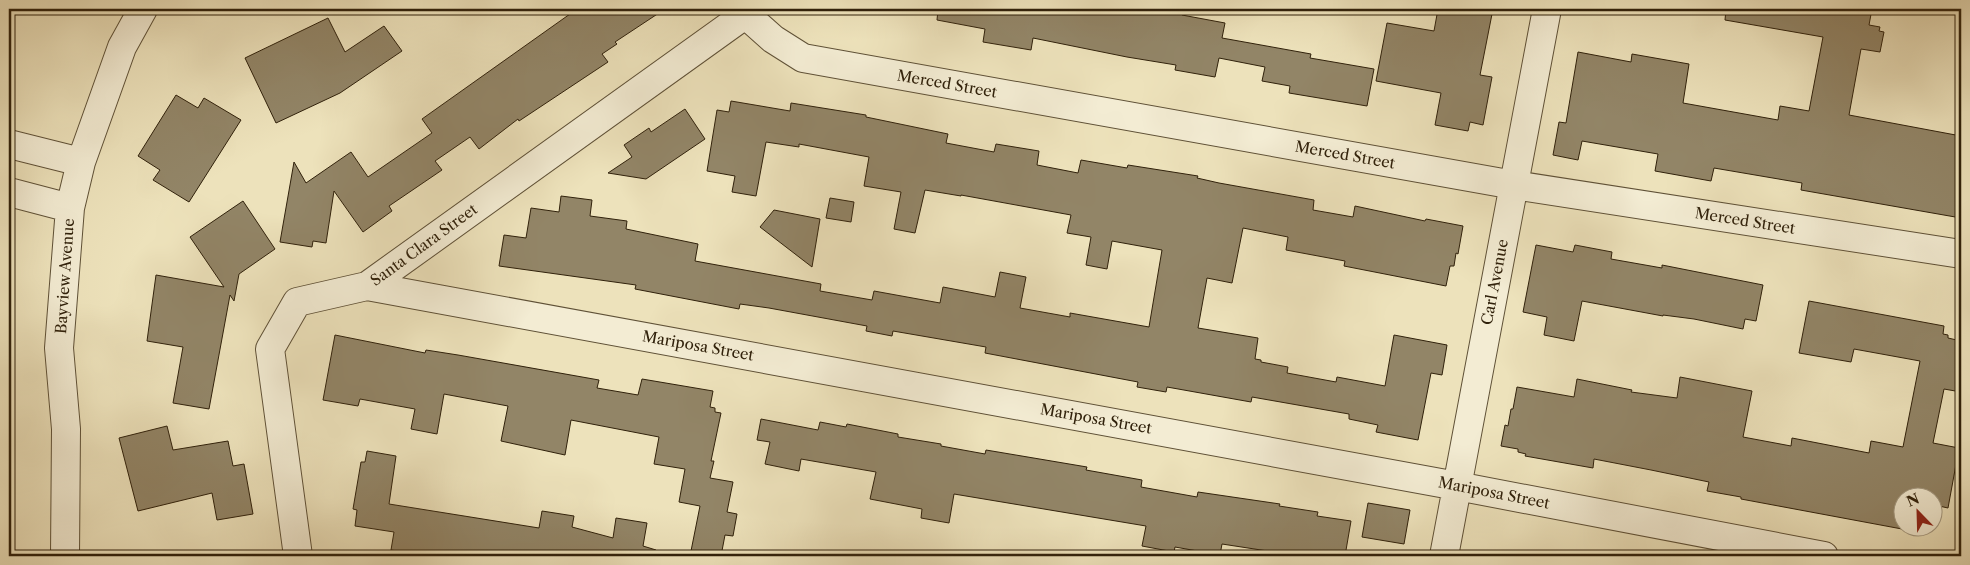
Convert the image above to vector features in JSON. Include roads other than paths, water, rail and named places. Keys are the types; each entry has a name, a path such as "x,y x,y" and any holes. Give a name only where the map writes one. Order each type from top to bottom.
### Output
{"street":[{"name":"Bayview Avenue","path":"65,556 66,429 59,348 70,208 81,162 122,46 142,9"},
{"name":"Carl Avenue","path":"1444,556 1547,9"},
{"name":"Merced Street","path":"749,11 773,39 803,58 1514,184 1961,254"},
{"name":"Santa Clara Street","path":"298,556 270,349 297,302 367,286 749,11"},
{"path":"9,144 81,162"},
{"path":"9,192 70,208"},
{"name":"Mariposa Street","path":"367,286 1457,486 1824,556"}]}
